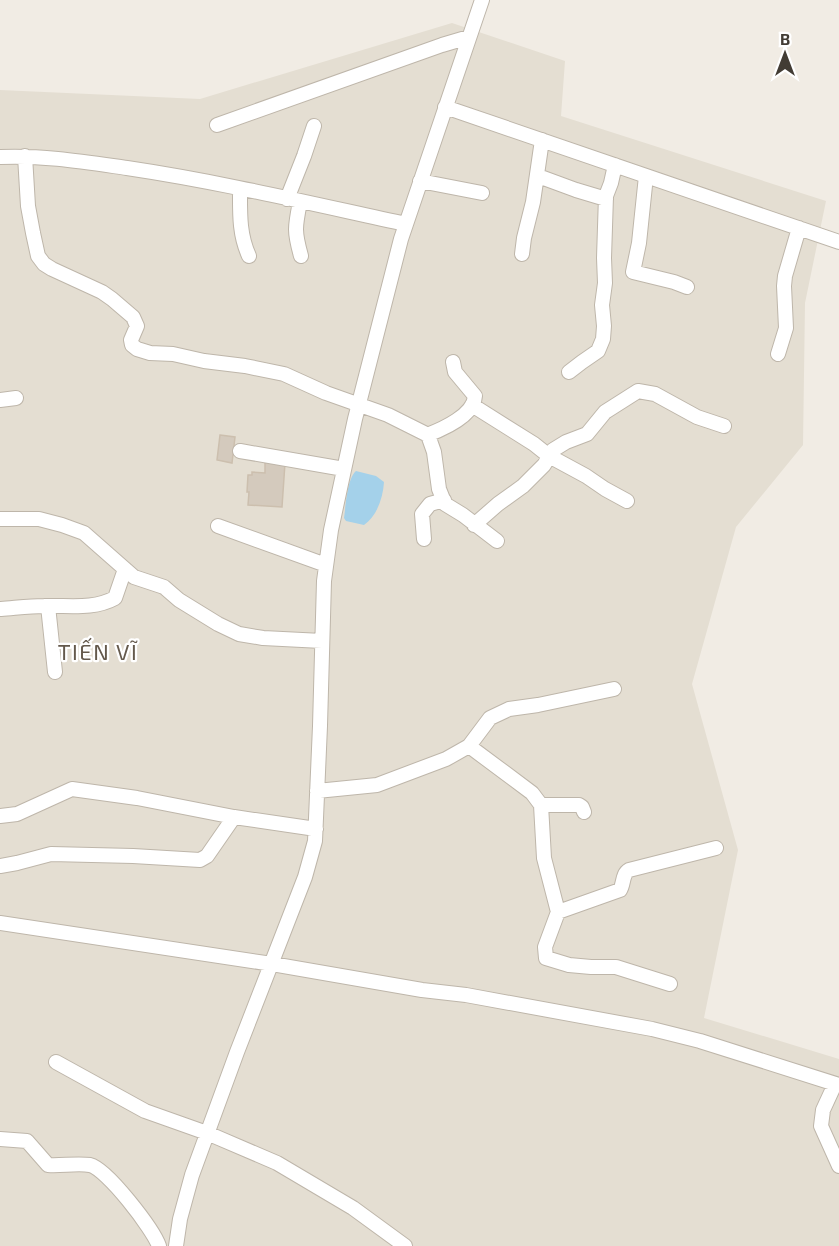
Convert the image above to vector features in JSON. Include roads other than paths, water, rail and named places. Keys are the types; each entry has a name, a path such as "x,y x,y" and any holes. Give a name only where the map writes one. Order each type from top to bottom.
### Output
{"street":[{"path":"176,1246 180,1220 192,1175 305,877 315,841 324,581 331,530 359,404 406,224 482,0"},
{"path":"217,125 469,37"},
{"path":"445,107 839,242"},
{"path":"301,256 295,236 294,200 304,156 314,126"},
{"path":"522,254 538,176 542,140"},
{"path":"0,157 26,156 72,160 163,174 406,224"},
{"path":"26,156 28,206 38,256 52,269 102,292 133,317 137,326 131,343 136,349 284,374 326,393 388,415 427,435 434,452 439,489 445,504 496,541"},
{"path":"569,372 598,351 603,339 606,194 615,165"},
{"path":"538,176 606,199"},
{"path":"646,176 639,243 633,272 687,287"},
{"path":"420,181 482,193"},
{"path":"240,189 243,243 249,256"},
{"path":"778,354 786,328 785,276 799,228"},
{"path":"427,435 447,427 475,402 475,396 455,372 453,362"},
{"path":"474,525 523,486 544,465 553,450 587,434 605,412 638,392 655,394 697,417 724,426"},
{"path":"0,400 16,398"},
{"path":"472,405 549,456 627,501"},
{"path":"240,451 344,469"},
{"path":"423,539 422,514 430,504 444,500"},
{"path":"0,519 39,519 84,533 134,577 164,587 179,600 239,634 262,638 322,641"},
{"path":"218,526 326,565"},
{"path":"1,609 91,606 106,602 114,598 124,569"},
{"path":"48,606 55,672"},
{"path":"317,791 377,785 446,759 469,746 490,718 509,709 614,689"},
{"path":"469,746 532,793 541,805 544,858 558,912 545,947 546,958 569,965 616,968 670,984"},
{"path":"0,816 17,814 72,789 316,829"},
{"path":"541,805 579,805 584,812"},
{"path":"0,866 51,854 200,860 207,856 234,817"},
{"path":"558,912 620,890 624,875 629,870 716,848"},
{"path":"0,923 466,995 652,1029 700,1041 837,1084 823,1110 821,1126 839,1166"},
{"path":"56,1062 145,1112 207,1133 268,1158 353,1208 405,1246"},
{"path":"0,1139 27,1141 48,1165 92,1165 110,1180 145,1221 159,1246"}],"water":[{"path":"356,471 376,476 384,482 378,506 364,525 346,521 344,518 349,486"}],"district":[{"name":"TIẾN VĨ","path":"98,652"}]}
